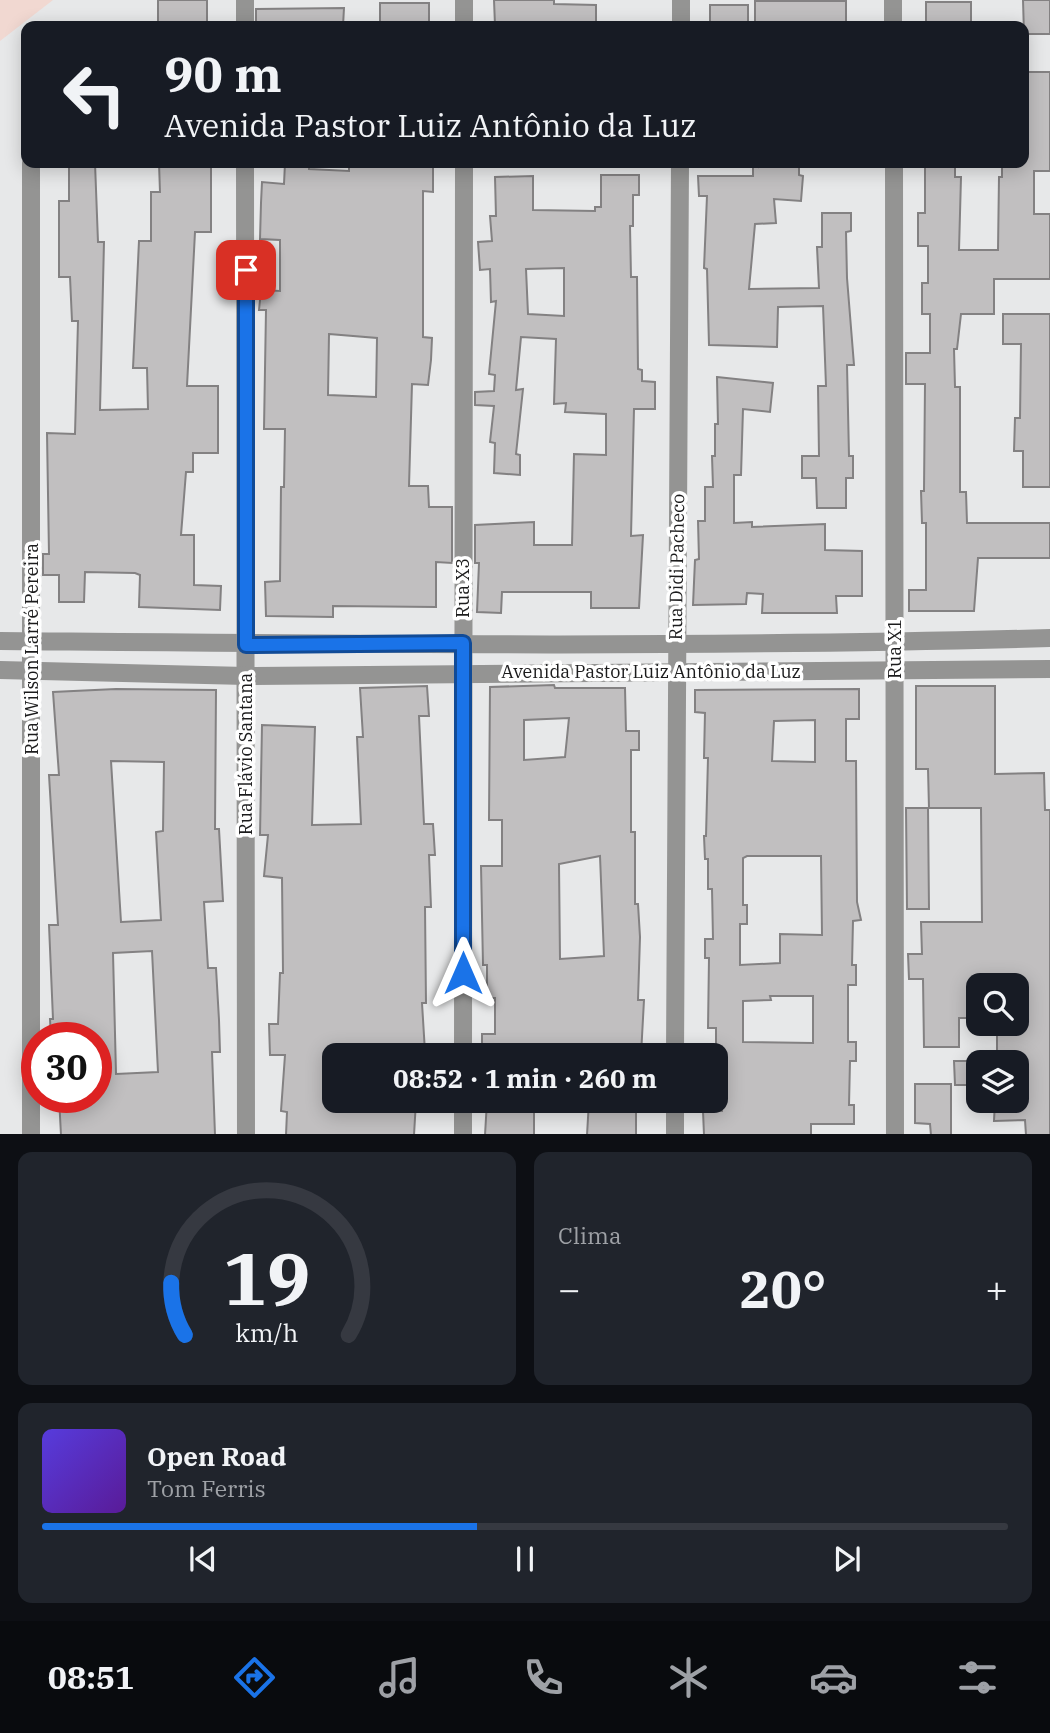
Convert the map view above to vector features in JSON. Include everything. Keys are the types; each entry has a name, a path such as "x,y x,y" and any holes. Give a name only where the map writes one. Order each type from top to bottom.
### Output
{"street":[{"path":"245,0 245,21"},
{"path":"464,0 464,21"},
{"path":"681,0 681,21"},
{"path":"893,0 893,21"},
{"name":"Rua Wilson Larré Pereira","path":"31,168 32,1134"},
{"name":"Rua Flávio Santana","path":"245,168 246,1134"},
{"name":"Rua X3","path":"463,1043 464,168"},
{"name":"Rua Didi Pacheco","path":"675,1043 674,672 680,168"},
{"name":"Rua X1","path":"894,168 895,1134"},
{"name":"Avenida Pastor Luiz Antônio da Luz","path":"0,641 246,645 895,642 1050,638"},
{"name":"Avenida Pastor Luiz Antônio da Luz","path":"0,670 246,676 1050,669"},
{"path":"463,1113 463,1134"},
{"path":"675,1113 675,1134"}],"shaded area":[{"path":"0,0 53,0 26,21 21,21 21,25 0,41"}],"building":[{"path":"158,0 207,0 207,21 158,21"},
{"path":"494,0 554,0 554,4 596,5 596,21 495,21"},
{"path":"1023,0 1050,0 1050,34 1029,34 1029,21 1024,21"},
{"path":"755,1 846,1 846,21 755,21"},
{"path":"926,2 971,2 971,21 926,21"},
{"path":"380,3 429,3 429,21 380,21"},
{"path":"710,5 748,5 748,21 710,21"},
{"path":"344,8 343,21 256,21 256,9"},
{"path":"1029,72 1050,72 1050,171 1034,171 1034,214 1050,214 1050,279 994,279 994,314 961,314 957,349 954,349 955,387 960,387 960,492 966,492 967,523 1050,523 1050,558 978,558 974,611 909,611 909,590 926,590 926,523 922,523 921,491 924,491 925,384 906,384 906,353 930,353 930,314 922,314 922,283 928,283 928,246 918,246 918,213 925,213 925,168 955,168 955,177 961,177 959,250 998,250 999,177 1002,177 1002,168 1029,168"},
{"path":"69,168 95,168 98,242 104,242 100,410 148,409 147,368 133,368 139,241 151,241 151,192 160,192 159,168 211,168 211,232 195,232 187,386 218,386 218,453 193,453 193,472 186,472 181,535 194,535 194,585 221,586 220,610 139,607 140,575 135,573 85,572 84,602 59,602 59,575 43,575 43,554 49,554 47,433 75,434 78,321 72,321 70,277 59,277 59,201 69,201"},
{"path":"285,168 349,171 349,168 433,168 433,192 423,191 423,337 432,338 431,360 428,385 412,384 409,486 428,486 429,507 452,507 452,563 436,562 436,607 333,606 333,617 266,616 265,582 280,581 285,429 264,429 266,310 259,310 261,290 280,291 280,240 260,239 262,182 284,184","holes":["329,334 377,338 376,397 328,395"]},
{"path":"753,168 799,168 799,175 803,176 801,201 774,199 776,223 755,224 749,289 819,288 817,247 822,247 822,213 851,213 851,231 846,232 854,365 847,365 849,456 853,456 853,478 846,478 846,508 817,508 816,478 802,478 802,456 819,456 818,386 826,386 823,306 778,307 777,347 709,345 707,269 704,268 707,196 699,196 698,176 753,176"},
{"path":"601,175 639,175 639,195 633,195 633,226 630,226 631,277 637,277 638,369 642,370 642,381 655,382 655,409 634,409 631,536 643,535 639,608 591,608 591,592 502,592 501,613 477,612 479,563 475,563 475,525 534,522 534,545 572,545 574,454 606,455 606,414 565,412 566,403 554,404 556,339 521,337 516,390 523,389 516,454 520,455 520,475 494,473 495,443 490,442 494,406 475,405 475,392 494,391 495,375 489,374 496,301 491,302 490,269 480,270 478,242 492,241 490,216 496,216 495,177 533,176 533,210 595,211 595,207 601,207","holes":["564,268 564,316 528,314 526,269"]},
{"path":"1003,314 1050,314 1050,487 1023,487 1023,451 1014,451 1015,418 1020,418 1021,344 1003,344"},
{"path":"717,377 773,383 770,412 743,409 741,475 734,475 734,523 752,522 752,527 825,524 825,550 862,551 862,596 836,596 837,613 762,613 763,594 747,593 746,604 693,605 695,560 699,559 698,521 705,521 705,487 713,487 712,456 715,456 715,424 718,424"},
{"path":"554,685 555,688 625,688 626,731 639,731 639,750 631,750 631,832 635,832 635,904 638,904 640,937 638,1000 644,1000 642,1043 482,1043 482,1034 495,1034 495,998 487,998 487,965 483,965 481,866 502,866 502,820 489,820 490,687","holes":["569,718 565,757 524,760 524,720","600,856 604,956 560,959 559,864"]},
{"path":"427,686 429,716 419,716 424,824 433,824 435,855 429,855 431,907 425,907 426,1003 422,1003 424,1043 322,1043 322,1113 415,1113 414,1134 286,1134 287,1112 281,1111 285,1055 270,1055 269,1024 278,1024 280,973 283,973 282,878 264,876 268,835 260,835 262,725 315,727 312,825 361,824 357,737 363,737 360,688"},
{"path":"916,686 995,686 995,774 1044,773 1045,810 1050,810 1050,1134 1026,1134 1025,1120 994,1121 994,1113 1029,1113 1029,1050 997,1050 997,1036 1029,1036 1029,973 966,973 966,1018 959,1018 959,1047 924,1047 923,979 909,979 908,954 922,954 921,922 982,922 981,808 929,808 928,769 916,769"},
{"path":"116,689 216,690 215,829 219,829 223,901 204,902 208,968 216,968 219,1020 220,1052 212,1052 215,1134 61,1134 60,1113 112,1113 112,1022 50,1022 50,1019 53,1019 49,925 58,925 49,775 59,775 53,692","holes":["111,761 164,762 163,831 156,832 161,920 121,922","152,951 158,1072 116,1074 113,953"]},
{"path":"859,689 859,719 846,719 846,761 856,761 857,902 861,920 853,921 852,965 856,965 856,985 848,985 848,1042 856,1042 856,1061 850,1061 849,1105 854,1105 854,1124 811,1124 811,1134 704,1134 703,1113 728,1113 728,1043 716,1043 716,1028 708,1028 709,958 705,958 705,939 713,939 712,889 708,889 708,859 705,859 704,836 708,758 704,758 705,713 695,712 695,690","holes":["815,720 815,762 772,761 774,721","821,856 822,935 780,934 780,963 740,965 740,924 747,924 747,905 743,905 743,858","770,996 813,996 813,1043 743,1042 743,1001 771,1000"]},
{"path":"906,808 928,808 929,909 907,909"},
{"path":"954,1061 966,1061 966,1085 955,1085"},
{"path":"915,1084 951,1084 951,1134 931,1134 930,1124 915,1123"},
{"path":"486,1113 534,1113 534,1134 485,1134"},
{"path":"588,1113 636,1113 636,1134 587,1134"}],"route":[{"path":"246,270 246,645 463,643 463,973"}]}
